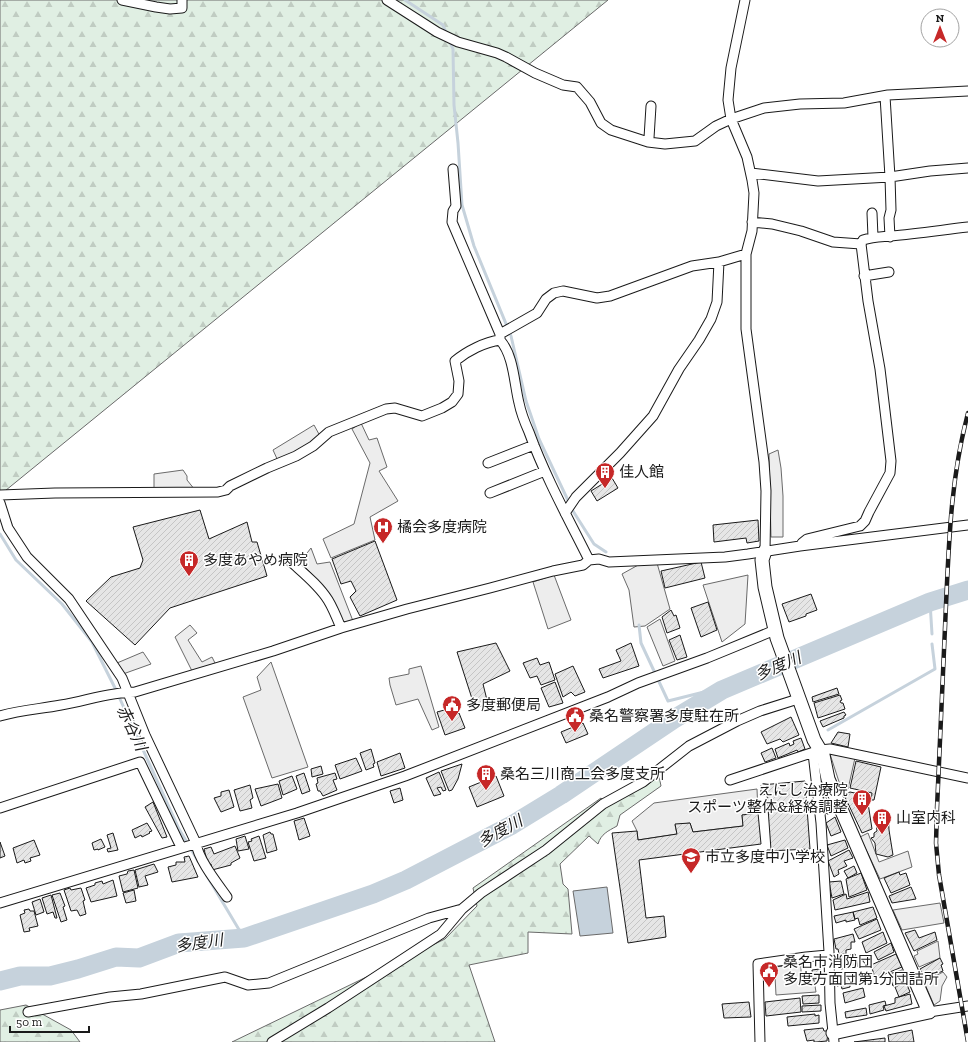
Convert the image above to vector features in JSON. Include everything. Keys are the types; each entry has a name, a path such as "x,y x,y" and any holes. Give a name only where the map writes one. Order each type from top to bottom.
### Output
{"street":[{"path":"122,0 170,9 182,8 182,0"},
{"path":"387,0 440,34 458,42 497,53 535,73 563,85 577,87 590,102 601,123 611,130 648,142 665,144 695,141 716,126 731,119 764,108 800,104 844,102 885,96 968,91"},
{"path":"745,0 730,68 728,100 731,119 747,156 754,193 752,222 746,254 746,329 764,462 766,492 765,551 762,560 765,587 776,634 814,740 816,752 833,1037 929,1012 968,1006"},
{"path":"885,96 890,177 891,210 888,218 890,237"},
{"path":"648,142 651,106"},
{"path":"750,173 818,181 890,177 930,171 968,168"},
{"path":"453,169 456,206 453,211 452,222 505,346 513,370 519,404 534,445 545,472 589,560"},
{"path":"872,213 873,237"},
{"path":"752,222 772,224 801,231 833,242 861,244"},
{"path":"800,546 808,539 860,526 865,521 868,512 890,473 890,441 880,369 864,276 861,244 863,240 873,237 890,237 968,227"},
{"path":"0,495 55,493 218,492 226,490 230,486 267,468 296,456 313,446 329,432 386,409 396,408 422,416 442,408 452,402 458,394 459,381 456,361 462,355 500,337 537,313 546,299 554,293 563,291 597,298 610,296 692,266 719,262 746,254"},
{"path":"565,513 576,497 620,453 653,416 679,369 699,340 711,319 716,302 719,281 719,262"},
{"path":"864,276 888,272"},
{"path":"488,463 534,445"},
{"path":"490,493 545,472"},
{"path":"0,503 2,518 27,557 69,598 122,678 145,735 205,865 226,897"},
{"path":"0,716 23,710 63,705 112,693 126,691 135,692 273,651 341,628 407,609 583,564 589,560 599,559 609,562 702,558 748,554 968,525"},
{"path":"289,560 323,593 328,600 341,628"},
{"path":"0,902 297,813 405,776 608,697 638,683 776,634"},
{"path":"272,1042 334,1004 441,934 462,910 481,893 546,850 603,804 643,782 689,746 737,721 798,697"},
{"path":"730,780 816,752 832,750 968,778"},
{"path":"816,752 823,756 828,780 929,1012"},
{"path":"0,808 140,762 181,847"},
{"path":"28,1012 110,996 142,994 224,977 248,986 269,982 429,918 462,910"},
{"path":"760,1042 758,964 828,955"}],"green space":[{"path":"0,0 608,0 0,495"},
{"path":"659,776 661,786 620,815 617,826 603,835 598,844 589,836 560,864 563,884 568,889 572,934 528,932 528,953 469,965 495,1042 232,1042 445,939 477,906 473,888 601,798 607,805 646,786"},
{"path":"26,1005 71,1030 80,1042 0,1042 0,1010"}],"shaded area":[{"path":"361,423 369,440 377,438 387,467 379,471 398,501 370,517 375,540 331,558 323,539 354,524 370,463 352,429"},
{"path":"314,425 320,436 298,452 278,461 273,450"},
{"path":"778,450 783,496 783,537 771,537 769,454"},
{"path":"183,470 187,476 187,480 195,490 154,489 154,474"},
{"path":"311,548 317,564 330,562 353,621 342,624 330,599 312,574 300,562"},
{"path":"657,563 670,609 645,626 634,627 629,590 622,574 640,564"},
{"path":"554,575 571,620 548,629 533,582"},
{"path":"748,575 745,624 722,642 703,585"},
{"path":"660,619 675,661 663,666 647,627"},
{"path":"190,625 197,633 188,640 202,662 212,657 216,665 193,673 175,637"},
{"path":"143,652 151,664 123,674 117,663"},
{"path":"271,662 308,767 272,778 243,697 261,690 257,677"},
{"path":"421,666 439,727 432,730 418,699 396,705 390,685 389,678 409,674 409,669"},
{"path":"830,754 855,758 848,789 842,791"},
{"path":"757,789 758,813 742,815 743,826 693,832 690,823 675,825 677,834 638,840 637,831 632,821 654,803"},
{"path":"868,833 879,862 908,851 912,867 880,879 860,837"},
{"path":"607,887 613,933 580,936 573,891"},
{"path":"940,903 944,923 902,930 893,910"},
{"path":"938,941 940,958 919,967 914,956 918,954 917,951"},
{"path":"764,964 771,964 772,967 801,965 801,980 814,980 816,992 776,995 775,976 765,976"},
{"path":"943,972 947,977 942,986 940,1001 934,1005 924,982"}],"building":[{"name":"佳人館","path":"612,478 618,488 597,501 591,491"},
{"name":"多度あやめ病院","path":"200,510 209,539 247,522 252,542 257,542 267,576 170,608 135,645 86,601 111,577 140,568 143,560 133,527"},
{"path":"758,520 759,541 747,543 746,538 714,542 713,525"},
{"path":"375,541 397,600 360,616 350,597 356,591 351,581 341,584 332,559"},
{"path":"701,562 705,578 665,588 661,571"},
{"path":"811,594 817,610 789,622 782,604"},
{"path":"708,602 717,630 701,637 691,608"},
{"path":"671,610 674,616 676,615 680,628 667,633 662,617"},
{"path":"680,635 687,657 677,660 669,640"},
{"path":"496,643 510,671 483,684 488,704 475,708 457,652"},
{"path":"631,643 639,666 603,678 599,669 621,661 616,650"},
{"path":"537,658 540,665 549,662 555,680 541,685 537,676 530,678 523,663"},
{"path":"573,666 585,692 575,696 571,692 563,697 555,674"},
{"path":"555,682 563,703 549,707 541,688"},
{"path":"837,688 839,694 813,702 812,697"},
{"path":"840,695 842,700 840,701 843,703 845,709 818,718 814,703"},
{"name":"多度郵便局","path":"452,708 455,715 459,713 465,728 445,735 437,712"},
{"path":"844,712 846,715 844,718 823,727 820,721"},
{"path":"791,717 799,735 783,742 780,739 767,744 761,732"},
{"name":"桑名警察署多度駐在所","path":"583,723 588,734 566,743 561,732"},
{"path":"838,732 850,734 848,747 831,743"},
{"path":"801,738 805,749 798,752 797,750 778,758 775,749 789,743 790,746 794,744 793,741"},
{"path":"772,748 776,758 765,762 761,753"},
{"path":"371,749 375,763 373,764 374,767 366,770 360,753"},
{"path":"400,753 405,768 381,776 377,762"},
{"path":"356,758 362,771 340,779 335,765"},
{"path":"856,761 881,767 874,800 871,800 872,793 850,788"},
{"path":"462,764 458,779 452,790 449,791 441,771"},
{"path":"321,766 323,774 312,777 311,769"},
{"path":"439,772 446,790 443,791 441,787 437,788 441,794 434,796 426,778"},
{"path":"304,773 310,791 302,794 296,776"},
{"path":"335,773 337,779 333,780 337,790 323,796 320,791 318,791 316,784 318,783 317,778"},
{"path":"292,776 297,789 283,795 279,781"},
{"name":"桑名三川商工会多度支所","path":"496,776 504,796 477,807 469,787"},
{"path":"805,781 810,849 767,851 771,850 767,794 761,795 761,785"},
{"path":"278,784 282,798 261,806 255,789"},
{"path":"250,785 253,798 250,800 252,808 240,811 234,790"},
{"path":"400,788 403,800 394,803 390,791"},
{"path":"229,790 234,807 221,812 214,798 221,796 221,792"},
{"name":"えにし治療院 スポーツ整体&経絡調整","path":"850,792 864,795 868,803 872,829 862,833 844,795"},
{"path":"824,793 833,813 827,814 823,806"},
{"path":"153,802 167,837 162,838 145,807"},
{"name":"山室内科","path":"888,811 893,855 888,857 876,854 875,843 871,838 874,837 874,833 877,831 875,813"},
{"path":"758,813 761,844 639,860 646,918 664,916 666,937 628,943 612,833 637,831 638,840 677,834 675,824 690,823 693,832 743,826 742,815"},
{"path":"835,817 841,832 831,836 826,823"},
{"path":"304,818 310,836 299,840 294,821"},
{"path":"147,823 152,831 142,837 141,835 135,838 132,830"},
{"path":"270,832 273,834 277,850 267,853 263,835"},
{"path":"113,833 118,850 108,852 107,849 111,848 107,835"},
{"path":"245,836 249,849 238,851 236,839"},
{"path":"259,836 266,858 254,861 248,842"},
{"path":"101,839 105,847 94,850 92,843"},
{"path":"34,840 40,855 30,858 31,861 25,863 24,860 17,863 13,848"},
{"path":"845,840 848,848 831,856 827,845"},
{"path":"0,842 5,856 0,858"},
{"path":"235,846 240,858 231,863 231,865 212,870 211,864 208,865 204,849 211,847 214,854"},
{"path":"849,850 853,858 844,861 847,866 838,870 839,874 834,877 828,861"},
{"path":"189,856 198,877 172,882 168,867 176,865 176,862 185,862 184,857"},
{"path":"154,864 158,872 145,876 148,885 139,887 135,870"},
{"path":"854,866 857,873 848,878 844,871"},
{"path":"134,870 138,888 123,892 119,876 127,874 128,871"},
{"path":"899,872 900,875 906,873 910,885 891,893 884,878"},
{"path":"861,873 867,890 849,897 846,879"},
{"path":"113,880 117,896 91,902 86,888 95,885 95,883 102,881 103,884"},
{"path":"841,881 844,894 832,898 829,882"},
{"path":"911,887 916,899 892,903 889,896"},
{"path":"70,888 71,890 81,888 85,900 83,901 86,914 80,916 77,910 71,911 64,890"},
{"path":"134,890 136,901 126,903 123,893"},
{"path":"868,892 870,902 835,910 833,900 846,894 847,899"},
{"path":"60,893 65,906 63,907 67,920 61,922 52,895"},
{"path":"51,895 57,918 55,918 53,912 47,914 42,898"},
{"path":"40,899 44,912 36,915 32,902"},
{"path":"873,907 877,918 860,925 858,918 855,919 853,912"},
{"path":"29,909 30,911 34,911 38,926 29,928 30,931 24,932 20,915 25,913 24,910"},
{"path":"853,912 855,920 846,922 846,920 836,923 834,916"},
{"path":"877,919 881,930 859,939 854,929"},
{"path":"915,930 919,938 935,932 937,940 914,951 905,933"},
{"path":"883,932 887,943 866,953 862,942"},
{"path":"853,934 855,942 851,942 851,949 846,950 846,954 839,954 838,949 836,949 834,939"},
{"path":"891,943 894,952 878,960 874,952"},
{"path":"855,954 858,966 841,969 838,957"},
{"path":"896,954 902,967 875,978 871,965"},
{"path":"940,958 943,964 941,965 943,971 924,979 920,969"},
{"path":"820,969 821,978 813,979 812,970"},
{"path":"902,970 906,981 893,986 889,974"},
{"path":"854,974 854,983 850,984 850,987 842,989 841,985 837,986 836,978"},
{"path":"906,982 910,992 899,997 895,987"},
{"path":"863,988 865,997 845,1003 843,993"},
{"path":"910,994 912,1004 886,1011 884,1006 895,1003 895,998"},
{"path":"819,995 819,1003 803,1004 802,996"},
{"path":"800,998 801,1012 766,1016 765,1002"},
{"path":"885,1001 886,1005 883,1006 884,1010 870,1014 869,1005"},
{"path":"749,1002 751,1017 724,1018 722,1004"},
{"path":"821,1005 821,1011 802,1012 802,1006"},
{"path":"866,1008 867,1015 846,1018 845,1012"},
{"path":"815,1014 815,1016 819,1015 819,1023 788,1026 787,1017"},
{"path":"823,1028 824,1031 828,1031 827,1041 807,1041 804,1030"},
{"path":"912,1030 914,1042 889,1042 888,1035"},
{"path":"885,1038 885,1042 854,1042"}],"waterway":[{"path":"405,0 443,25 447,35"},
{"path":"449,40 453,49 454,105 462,205 474,246 511,336 526,401 539,439 573,511 594,544 606,552"},
{"name":"赤谷川","path":"0,534 16,560 62,604 92,642 115,688 179,829 198,861"},
{"name":"多度川","path":"0,981 20,976 50,976 116,957 139,958 179,943 244,938 373,894 406,880 512,825 561,795 674,719 722,690 930,602 968,590"},
{"path":"930,602 932,634"},
{"path":"639,625 641,643 668,701 708,691 718,692"},
{"path":"828,730 935,669 932,644"},
{"name":"赤谷川","path":"207,876 244,938"}],"railway":[{"path":"968,413 962,437 954,484 950,532 936,843 939,875 968,1042"}],"place":[{"name":"佳人館","path":"605,489"},
{"name":"橘会多度病院","path":"383,544"},
{"name":"多度あやめ病院","path":"189,577"},
{"name":"多度郵便局","path":"452,722"},
{"name":"桑名警察署多度駐在所","path":"575,733"},
{"name":"桑名三川商工会多度支所","path":"486,791"},
{"name":"えにし治療院 スポーツ整体&経絡調整","path":"862,816"},
{"name":"山室内科","path":"882,835"},
{"name":"市立多度中小学校","path":"691,874"},
{"name":"桑名市消防団 多度方面団第1分団詰所","path":"769,988"}]}
